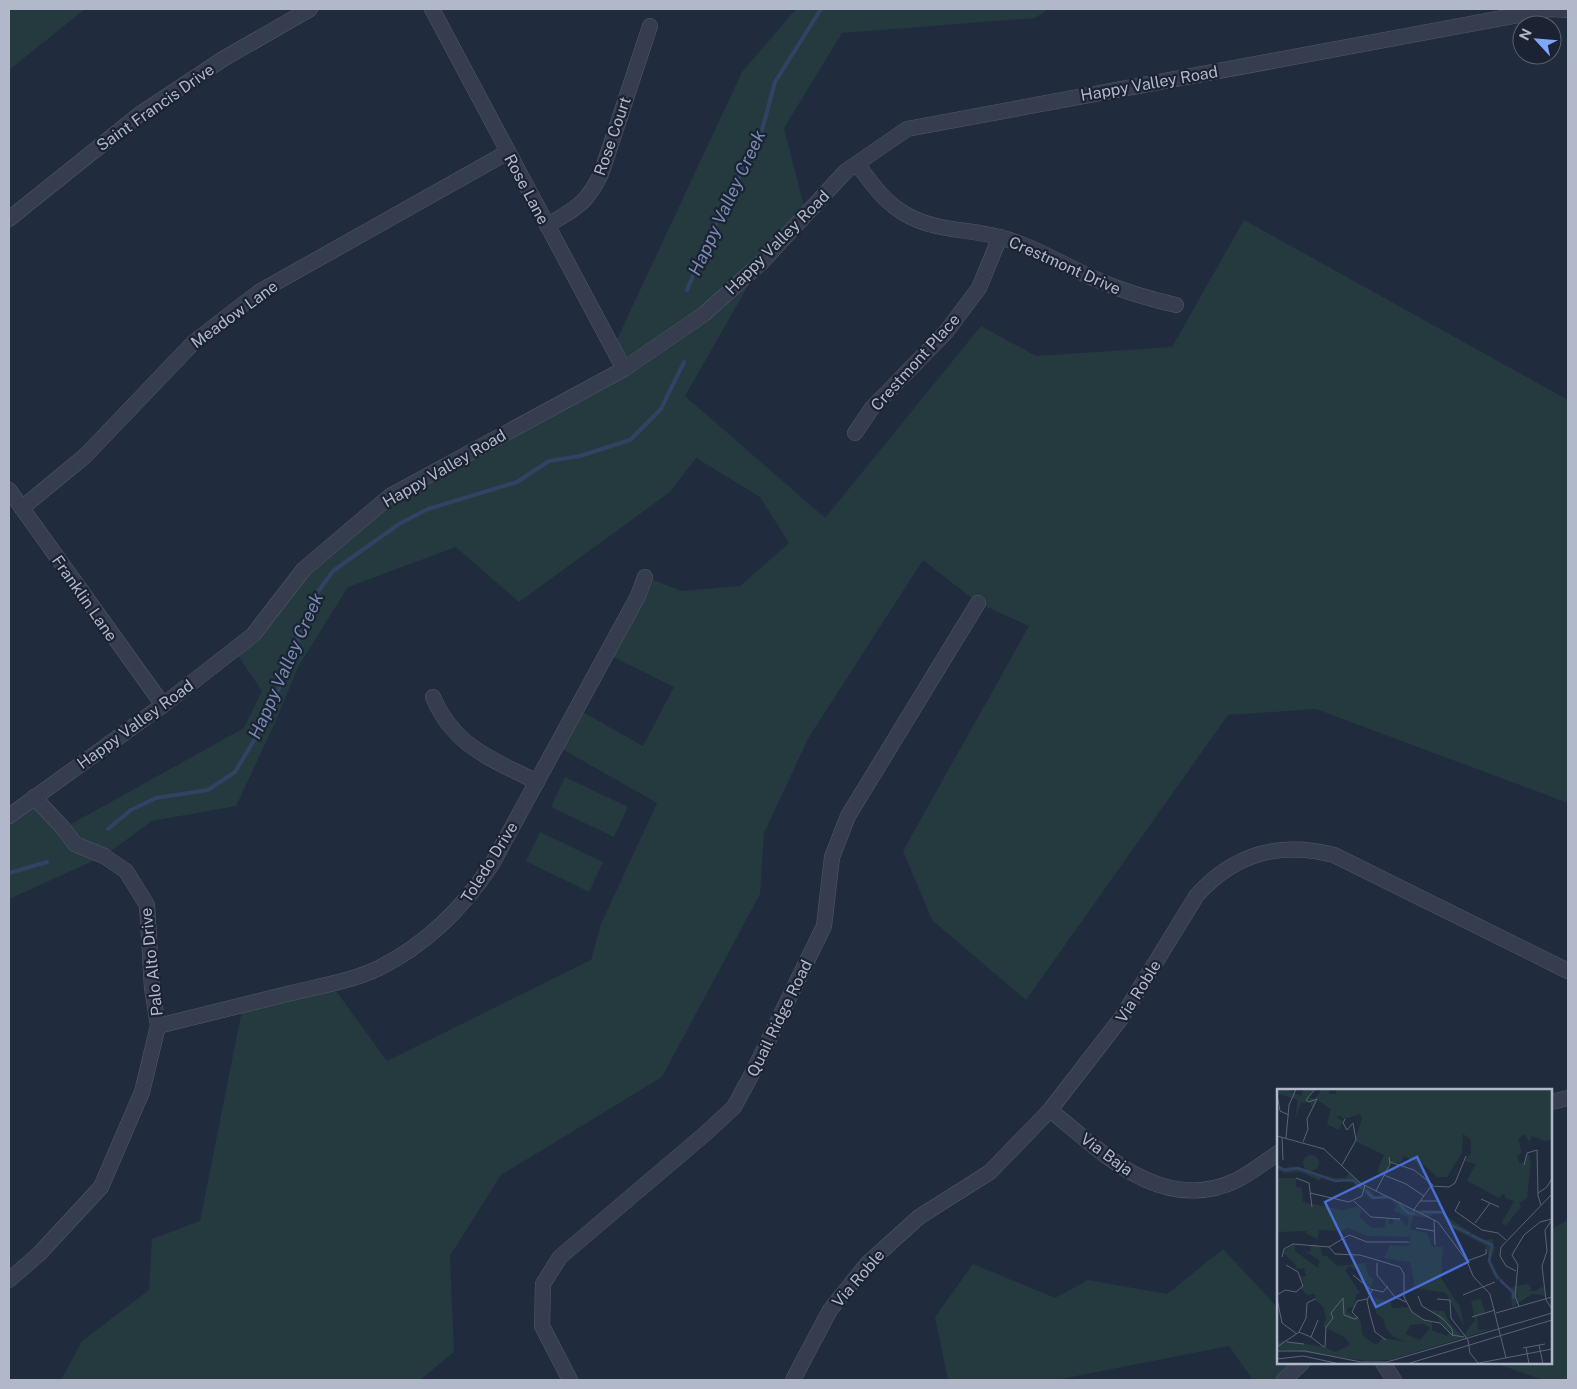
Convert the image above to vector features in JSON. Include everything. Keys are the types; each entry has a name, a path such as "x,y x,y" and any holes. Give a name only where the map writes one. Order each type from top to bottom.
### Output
{"street":[{"name":"Saint Francis Drive","path":"9,219 140,114 223,59 310,9"},
{"name":"Rose Lane","path":"432,9 624,369"},
{"name":"Happy Valley Road","path":"9,816 163,705 253,634 304,569 390,496 624,369 704,314 761,263 846,171 907,129 935,122 1552,9 1568,10"},
{"name":"Rose Court","path":"547,226 583,204 591,194 601,174 650,26"},
{"name":"Meadow Lane","path":"22,508 85,456 194,342 259,292 508,152"},
{"name":"Crestmont Drive","path":"858,164 878,194 907,215 932,225 1000,237 1035,250 1100,281 1137,296 1176,305"},
{"name":"Crestmont Place","path":"855,433 872,408 911,370 957,317 979,288 1000,237"},
{"name":"Franklin Lane","path":"9,490 163,705"},
{"name":"Toledo Drive","path":"158,1026 331,984 378,968 419,944 454,915 473,893 538,782 638,596 645,577"},
{"name":"Quail Ridge Road","path":"570,1380 542,1326 543,1284 560,1257 734,1107 824,926 832,857 848,816 978,603"},
{"path":"433,697 440,715 471,748 538,782"},
{"name":"Palo Alto Drive","path":"9,1280 39,1254 101,1187 142,1092 158,1026 152,988 147,905 126,871 104,856 75,844 34,797"},
{"name":"Via Roble","path":"793,1380 830,1310 867,1264 919,1217 990,1172 1050,1110 1122,1017 1197,894 1207,883 1235,862 1265,852 1299,848 1334,856 1568,972"},
{"path":"1552,1102 1568,1098"},
{"name":"Via Baja","path":"1050,1110 1124,1170 1154,1184 1196,1191 1218,1187 1238,1180 1277,1153"},
{"path":"1284,1380 1301,1364"},
{"path":"1384,1364 1394,1380"}],"green space":[{"path":"9,9 85,9 9,70"},
{"path":"796,9 1049,9 1035,18 842,33 784,128 806,214 761,263 685,396 825,518 981,326 1036,356 1172,347 1244,220 1568,400 1568,803 1316,709 1228,715 1026,1000 932,920 903,851 1029,626 978,603 923,560 809,737 764,833 760,894 662,1077 501,1175 450,1256 454,1352 420,1380 61,1380 82,1341 149,1290 152,1239 200,1221 243,1005 331,984 387,1061 591,960 601,924 657,803 557,746 577,709 643,746 674,687 607,654 645,577 682,591 740,586 789,543 760,497 696,458 670,492 519,602 456,547 348,587 298,667 275,723 236,806 152,821 104,856 9,899 9,816 34,797 64,828 244,728 262,691 234,650 355,525 624,369 613,348 742,72"},
{"path":"565,777 628,807 614,837 551,807"},
{"path":"540,832 603,862 589,892 526,861"},
{"path":"1568,1220 1568,1380 1543,1380 1498,1364 1552,1364 1552,1228"},
{"path":"1223,1249 1277,1307 1277,1364 1301,1364 1284,1380 1253,1380 1229,1346 1056,1380 948,1380 935,1317 973,1264 1055,1298 1088,1280 1167,1294"}],"waterway":[{"name":"Happy Valley Creek","path":"687,290 709,238 761,134 775,82 821,9"},
{"name":"Happy Valley Creek","path":"108,829 131,810 156,798 208,790 235,772 262,727 286,672 314,597 333,571 399,524 428,509 517,482 549,461 580,456 630,440 661,409 684,362"},
{"name":"Happy Valley Creek","path":"9,873 47,862"}]}
